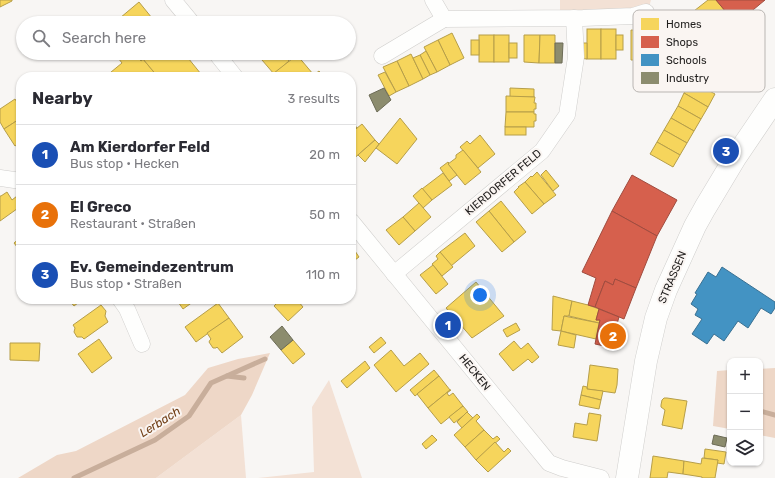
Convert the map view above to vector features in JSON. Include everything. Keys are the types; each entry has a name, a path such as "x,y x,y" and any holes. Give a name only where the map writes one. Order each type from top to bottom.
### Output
{"main road":[{"name":"STRASSEN","path":"627,478 646,361 656,318 666,290 695,226 705,208 735,158 775,99"}],"street":[{"path":"173,0 186,16"},
{"path":"433,0 444,19"},
{"path":"382,56 444,19 633,16"},
{"name":"KIERDORFER FELD","path":"394,274 542,151 567,115 576,57 574,18"},
{"path":"222,60 231,72"},
{"path":"0,178 16,180"},
{"name":"HECKEN","path":"356,227 549,463 562,468 601,478"},
{"path":"124,304 142,344"}],"shaded area":[{"path":"560,0 651,0 649,7 643,10 560,11"},
{"path":"270,353 252,395 241,415 156,478 18,478 57,455 76,451 185,395 208,368 238,359"},
{"path":"775,368 775,438 763,436 763,369"},
{"path":"727,370 727,428 713,426 717,371"},
{"path":"329,380 362,478 258,478 314,472 312,407"},
{"path":"241,415 246,478 156,478"}],"building: Homes":[{"path":"0,0 12,0 12,1 0,7"},
{"path":"708,0 716,0 724,10 695,10"},
{"path":"139,2 150,16 122,16"},
{"path":"587,29 601,29 601,59 587,59"},
{"path":"601,29 616,29 616,59 601,59"},
{"path":"631,30 633,30 633,60 631,60"},
{"path":"452,33 464,58 450,65 438,40"},
{"path":"479,35 494,35 494,62 479,62"},
{"path":"494,35 509,35 509,62 494,62"},
{"path":"524,35 540,35 539,63 524,62"},
{"path":"540,35 555,35 555,63 539,63"},
{"path":"616,35 623,35 623,50 616,50"},
{"path":"438,40 450,65 437,72 424,47"},
{"path":"471,40 479,40 479,55 471,55"},
{"path":"509,43 517,43 517,58 509,58"},
{"path":"579,43 587,43 587,59 579,58"},
{"path":"426,51 437,72 430,75 420,55"},
{"path":"411,54 423,79 409,86 397,61"},
{"path":"420,55 430,75 423,79 413,58"},
{"path":"120,60 144,60 154,72 111,72 122,63"},
{"path":"144,60 190,60 199,72 154,72"},
{"path":"262,60 289,61 276,72 272,72"},
{"path":"291,60 301,60 311,72 275,72"},
{"path":"397,61 409,86 396,92 383,67"},
{"path":"385,72 396,92 389,96 378,75"},
{"path":"510,88 534,89 534,97 510,97"},
{"path":"711,92 715,94 708,107 684,93"},
{"path":"684,93 708,107 701,119 678,106"},
{"path":"506,96 535,97 534,103 536,103 536,109 534,109 534,112 506,112"},
{"path":"15,99 16,101 16,121 4,129 0,122 0,109"},
{"path":"678,106 701,119 694,131 671,118"},
{"path":"506,112 534,112 534,114 536,114 536,121 534,121 534,127 505,127"},
{"path":"400,118 417,139 397,164 376,148"},
{"path":"671,118 694,131 687,143 664,130"},
{"path":"16,121 16,145 15,146 4,129"},
{"path":"362,124 375,140 356,157 356,129"},
{"path":"505,127 526,127 526,135 505,135"},
{"path":"664,130 687,143 680,155 657,142"},
{"path":"480,135 495,154 478,168 460,147 467,141 470,144"},
{"path":"375,140 379,144 365,162 358,155"},
{"path":"657,142 680,155 673,167 650,154"},
{"path":"463,150 481,172 465,185 448,164"},
{"path":"448,162 457,175 449,181 440,168"},
{"path":"546,170 559,186 553,191 541,175"},
{"path":"537,172 556,195 544,204 525,182"},
{"path":"443,173 452,185 432,200 422,189"},
{"path":"525,182 544,204 532,214 514,192"},
{"path":"422,188 432,200 423,208 413,196"},
{"path":"7,192 12,200 16,197 16,210 0,221 0,196"},
{"path":"501,201 526,232 514,242 489,211"},
{"path":"419,203 431,217 415,231 403,217"},
{"path":"489,211 514,242 502,252 476,222"},
{"path":"403,217 415,231 399,245 386,230"},
{"path":"465,233 475,246 451,266 440,252"},
{"path":"356,252 359,257 356,259"},
{"path":"440,252 453,267 442,276 432,264 438,259 436,256"},
{"path":"433,265 448,284 436,294 420,275"},
{"path":"476,282 504,316 472,338 446,308"},
{"path":"553,296 572,301 569,316 564,316 561,331 552,330"},
{"path":"572,301 599,309 596,320 600,320 599,323 569,316"},
{"path":"180,304 190,304 183,309"},
{"path":"217,304 219,304 229,318 196,342 185,327"},
{"path":"276,304 300,304 303,307 288,321 274,306"},
{"path":"101,305 106,311 105,316 108,322 84,339 82,337 77,337 74,332 75,328 73,325"},
{"path":"564,316 599,323 596,339 561,331"},
{"path":"229,318 243,337 222,353 217,347 213,348 209,342 211,339 207,333"},
{"path":"516,323 520,330 507,337 503,330"},
{"path":"561,331 576,335 574,348 558,345"},
{"path":"381,337 386,343 374,353 369,347"},
{"path":"99,339 112,358 92,373 78,354"},
{"path":"293,340 305,354 293,364 281,350"},
{"path":"514,341 521,349 528,343 539,357 532,363 528,359 513,371 499,354"},
{"path":"10,343 40,343 39,361 10,360"},
{"path":"391,350 404,366 420,353 429,364 396,392 374,365"},
{"path":"365,361 370,368 347,388 341,381"},
{"path":"590,365 618,369 615,393 587,389"},
{"path":"434,370 439,376 415,396 410,390"},
{"path":"439,376 450,390 428,408 417,394"},
{"path":"583,386 587,387 587,389 603,391 601,400 581,395"},
{"path":"450,390 447,393 449,396 453,393 463,406 441,424 428,408"},
{"path":"581,395 601,400 599,409 579,405"},
{"path":"664,398 687,401 682,429 662,425 665,410 661,407 661,405"},
{"path":"463,406 468,412 454,423 449,417"},
{"path":"467,412 473,418 462,428 457,422"},
{"path":"589,413 601,415 597,441 573,437 575,423 587,425"},
{"path":"477,414 480,417 476,421 484,430 465,447 454,435"},
{"path":"484,430 493,439 497,436 500,439 476,460 465,447"},
{"path":"432,435 437,440 426,449 422,444"},
{"path":"495,442 504,452 508,448 511,451 488,472 476,460"},
{"path":"705,449 726,452 724,464 717,463 718,460 704,458"},
{"path":"653,456 684,461 683,474 668,472 667,478 650,478"},
{"path":"702,458 718,460 715,478 702,478 683,474 684,461 701,464"}],"building: Shops":[{"path":"716,0 765,0 753,10 724,10"},
{"path":"632,175 677,200 657,236 612,211"},
{"path":"612,211 657,236 636,288 615,279 613,285 605,281 595,307 588,305 596,278 582,272"},
{"path":"615,279 636,288 624,319 595,307 605,281 613,285"},
{"path":"599,309 619,317 614,348 595,344 600,320 596,320"}],"building: Schools":[{"path":"722,267 775,302 775,308 771,314 761,308 748,328 738,321 724,341 714,334 707,344 692,334 702,319 695,315 698,309 691,304 697,294 695,293 708,272 716,277"}],"building: Industry":[{"path":"555,43 563,43 562,63 555,63"},
{"path":"384,88 391,100 377,112 369,95"},
{"path":"282,326 293,340 281,350 270,337"},
{"path":"714,435 727,438 725,447 712,444"}],"waterway":[{"name":"Lerbach","path":"74,478 155,440 189,416 211,383 265,359"},
{"path":"227,376 244,378"},
{"path":"763,412 775,415"}],"place":[{"name":"Ev. Gemeindezentrum","path":"726,151"},
{"name":"Am Kierdorfer Feld","path":"448,325"},
{"name":"El Greco","path":"613,336"}]}
